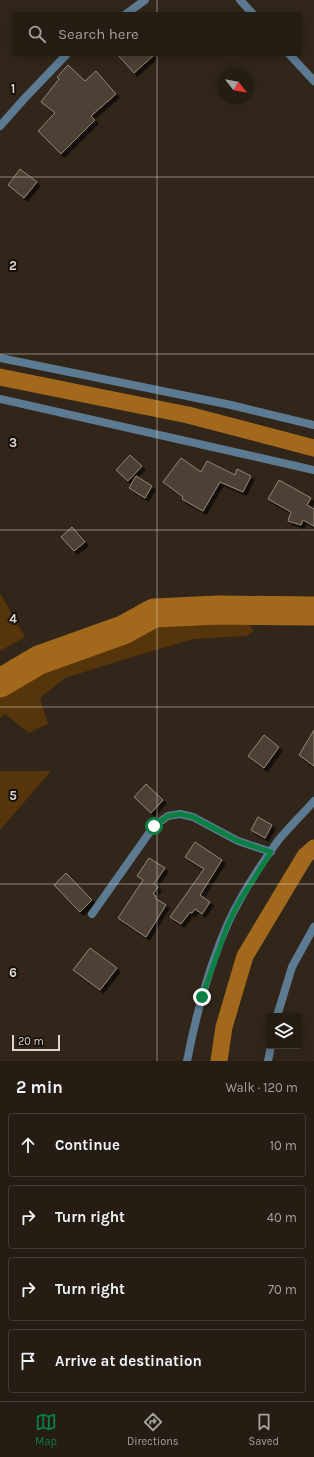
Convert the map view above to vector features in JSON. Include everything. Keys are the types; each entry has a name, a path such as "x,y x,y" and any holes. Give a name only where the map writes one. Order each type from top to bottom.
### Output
{"street":[{"path":"129,12 146,0"},
{"path":"240,0 251,12"},
{"path":"0,126 24,98 65,56"},
{"path":"291,56 314,81"},
{"path":"0,358 231,405 311,424 314,416"},
{"path":"0,399 314,470"},
{"path":"188,1061 200,1004 228,924 239,902 278,841 314,801"},
{"path":"92,914 154,826 168,816 180,814 193,817 238,841 271,852"},
{"path":"278,1013 292,967 314,928"},
{"path":"268,1061 270,1049"}],"shaded area":[{"path":"0,593 25,637 0,651"},
{"path":"241,616 254,631 246,636 193,639 65,678 40,698 48,724 29,733 5,714 0,718 0,693 51,652 101,622 143,617"},
{"path":"51,771 0,830 0,772"}],"building":[{"path":"119,56 153,56 134,73"},
{"path":"68,65 85,81 96,71 116,94 91,116 95,120 61,154 38,131 55,113 41,102 59,79 57,77"},
{"path":"20,169 37,182 24,198 8,185"},
{"path":"130,455 142,466 128,481 116,470"},
{"path":"181,458 201,472 207,461 235,475 237,469 251,476 243,492 220,482 203,511 182,499 183,497 163,482"},
{"path":"136,476 152,486 145,498 129,488"},
{"path":"279,480 311,498 307,505 314,509 314,526 303,520 301,525 288,521 291,512 268,499"},
{"path":"72,527 85,542 74,551 61,537"},
{"path":"314,730 314,766 299,755"},
{"path":"264,735 279,747 264,768 248,756"},
{"path":"146,784 163,800 151,813 134,797"},
{"path":"258,817 272,825 265,838 251,830"},
{"path":"195,842 222,860 200,895 210,902 202,914 195,909 192,913 190,912 181,924 170,917 204,869 185,857"},
{"path":"149,858 165,868 154,884 158,887 153,894 156,896 155,898 166,905 146,937 118,918 143,880 137,876"},
{"path":"66,873 92,900 80,912 54,885"},
{"path":"90,948 117,968 100,990 73,970"}],"waterway":[{"path":"0,377 188,415 314,448"},
{"path":"0,683 39,660 123,630 154,613 218,610 314,611"},
{"path":"219,1061 224,1027 245,956 305,856 314,848"}],"route":[{"path":"154,826 168,816 180,814 193,817 254,848 271,852 239,902 228,924 202,997"}]}
